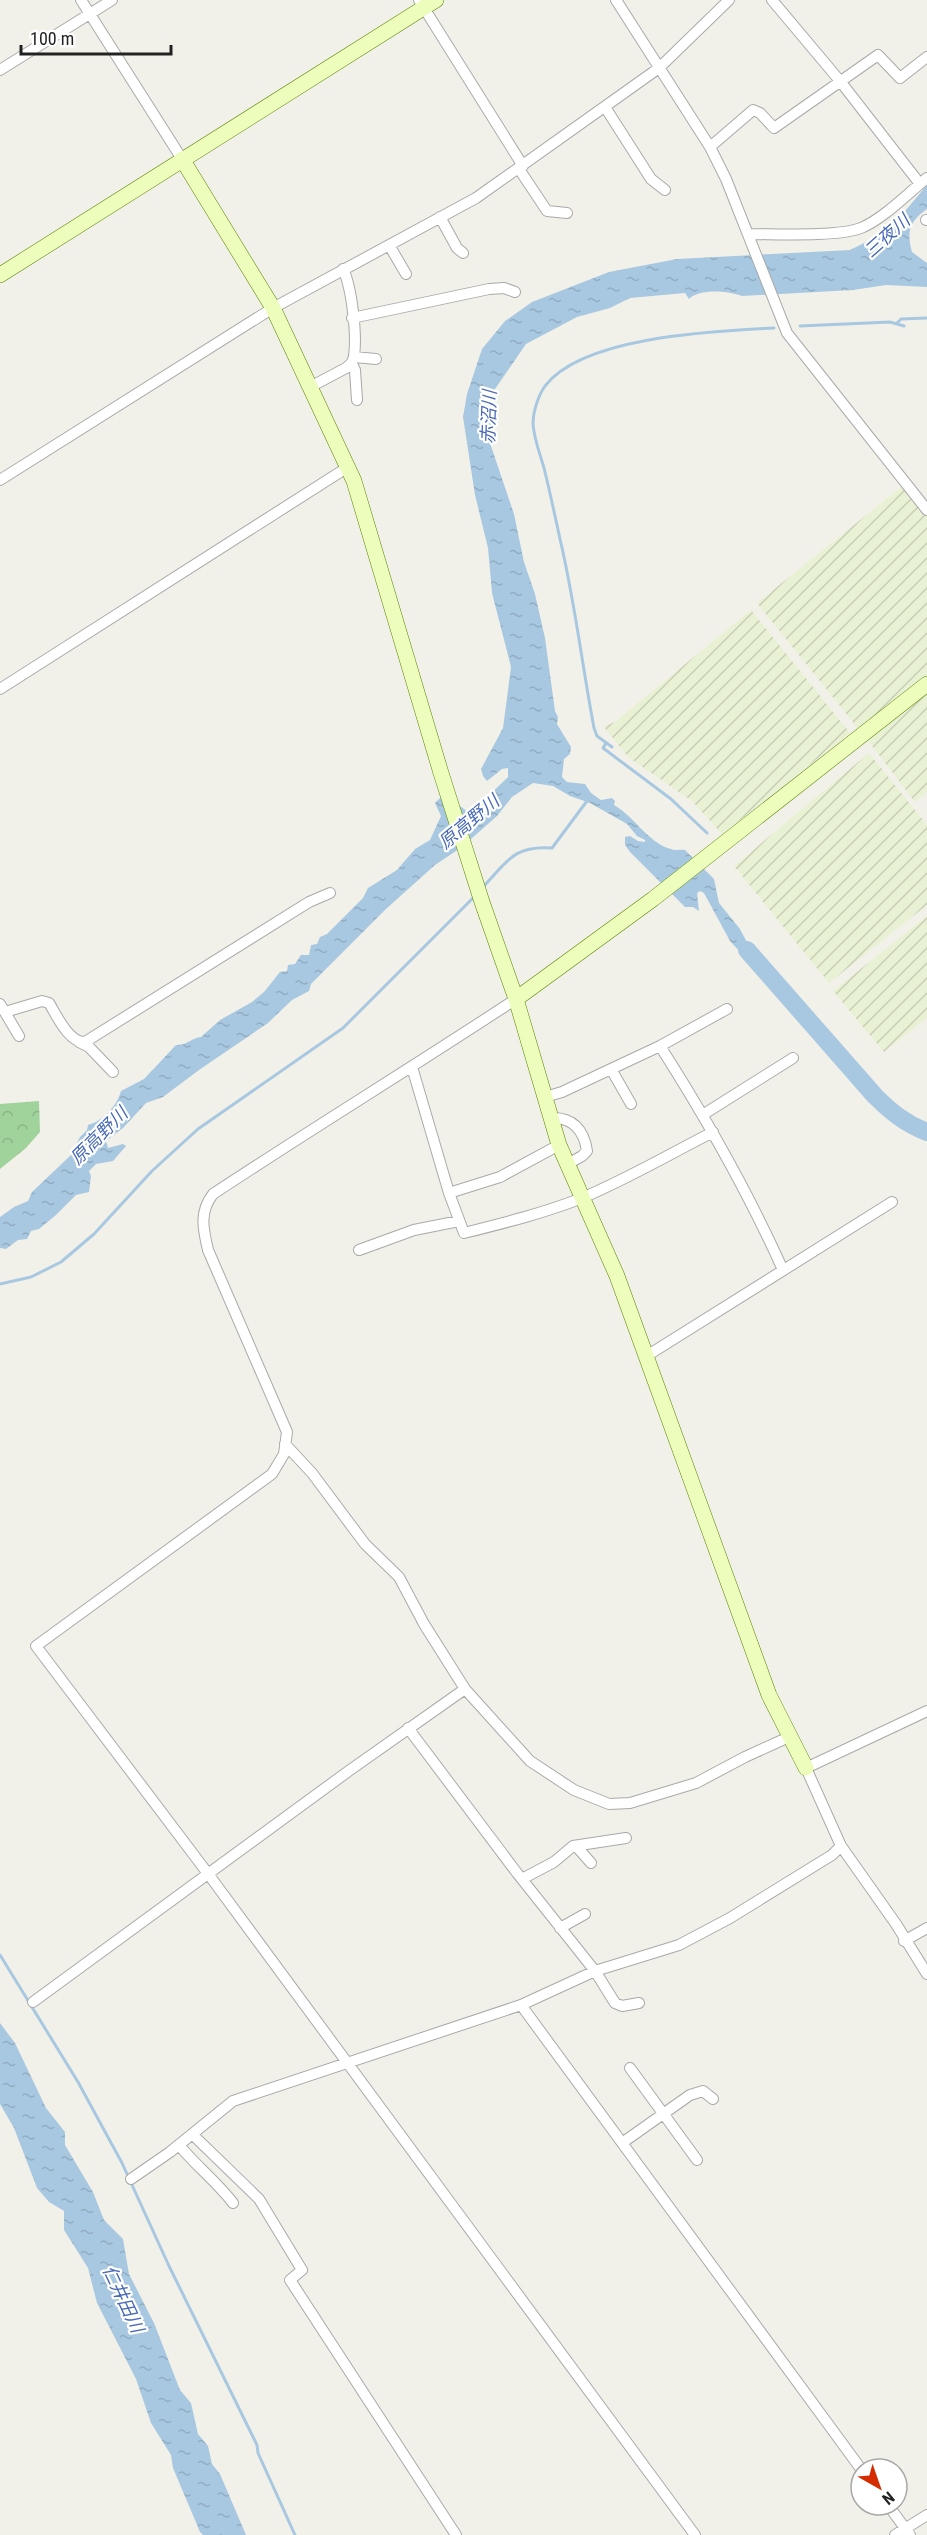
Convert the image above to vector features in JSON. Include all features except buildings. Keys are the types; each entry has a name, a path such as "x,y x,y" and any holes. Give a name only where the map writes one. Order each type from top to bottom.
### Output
{"street":[{"path":"81,0 273,308 348,467 402,636 441,773 516,999 559,1145 616,1276 769,1695 806,1768 841,1846 896,1924 904,1941 927,1974"},
{"path":"0,70 112,0"},
{"path":"616,0 710,147 750,234 778,311 794,343 927,510"},
{"path":"0,480 273,308 476,198 659,68 729,0"},
{"path":"750,234 841,232 861,228 891,208 923,181 772,0"},
{"path":"0,274 426,3 547,211 567,213"},
{"path":"710,147 753,110 760,113 774,128 878,55 900,78 927,57"},
{"path":"605,107 651,179 665,190"},
{"path":"440,217 457,248 463,253"},
{"path":"389,245 406,274"},
{"path":"343,270 352,318 357,400"},
{"path":"352,318 489,289 504,288 515,292"},
{"path":"310,387 353,361 376,359"},
{"path":"0,689 348,467"},
{"path":"695,2535 209,1875 36,1646 272,1474 284,1454 287,1432 208,1250 202,1219 205,1205 213,1194 516,999 653,899 927,684"},
{"path":"79,1042 86,1042 309,902 330,893"},
{"path":"19,1036 2,1008 42,1001 49,1003 72,1038 89,1047 113,1072"},
{"path":"545,1097 562,1092 660,1046 727,1009"},
{"path":"660,1046 704,1114 760,1218 783,1270"},
{"path":"704,1114 793,1058"},
{"path":"412,1067 449,1193 464,1233 538,1214 582,1198 618,1182 713,1132"},
{"path":"611,1069 631,1104"},
{"path":"551,1118 567,1119 578,1126 587,1147 585,1154 568,1164"},
{"path":"449,1193 500,1178 559,1145"},
{"path":"645,1357 892,1202"},
{"path":"359,1250 414,1230 459,1221"},
{"path":"285,1444 312,1473 365,1544 399,1577 424,1624 465,1689 530,1761 574,1790 609,1804 630,1803 696,1783 789,1737"},
{"path":"33,2002 408,1728 465,1689"},
{"path":"806,1768 927,1711"},
{"path":"408,1728 594,1971 618,2006 639,2003"},
{"path":"522,1879 554,1862 569,1848 626,1838"},
{"path":"576,1846 591,1863"},
{"path":"131,2179 179,2145 232,2101 521,2005 594,1971 679,1945 730,1918 832,1855 841,1846"},
{"path":"560,1928 585,1914"},
{"path":"904,1941 927,1928"},
{"path":"521,2005 852,2457"},
{"path":"630,2068 697,2160"},
{"path":"622,2143 663,2113 698,2092 703,2091 713,2099"},
{"path":"192,2134 260,2199 302,2270 290,2280 456,2535"},
{"path":"179,2145 193,2162 216,2181 233,2203"},
{"path":"895,2535 908,2532 927,2515"},
{"path":"897,2517 908,2532"}],"green space":[{"path":"905,484 927,511 927,677 860,731 757,603"},
{"path":"751,610 850,733 722,834 692,801 628,757 604,727 616,721"},
{"path":"927,688 927,792 915,802 866,738"},
{"path":"869,753 927,825 927,905 829,983 734,866"},
{"path":"927,916 927,1018 884,1052 833,991"},
{"path":"39,1101 40,1132 26,1148 0,1169 0,1104"}],"water":[{"path":"927,185 927,209 913,222 909,238 912,252 927,263 927,287 886,285 853,290 742,296 707,292 689,299 685,293 630,298 610,308 577,317 526,344 495,389 495,405 490,419 493,431 490,443 514,514 524,562 535,594 545,638 555,711 558,717 557,724 571,747 570,754 564,759 562,777 567,782 585,784 591,793 601,800 612,798 615,801 614,805 629,816 648,836 663,846 673,850 685,850 714,879 719,903 740,929 752,952 773,975 743,955 730,941 704,893 700,891 697,893 699,911 693,907 685,907 630,852 625,845 625,837 630,836 638,841 645,842 645,840 637,836 627,824 553,786 533,783 512,797 497,816 462,847 435,865 386,909 311,984 309,991 292,1000 268,1023 163,1097 146,1103 123,1128 106,1141 108,1148 123,1144 126,1146 113,1161 96,1164 89,1171 91,1176 89,1192 76,1195 39,1229 31,1231 27,1239 18,1240 6,1249 0,1248 0,1217 28,1201 32,1192 71,1155 88,1125 99,1120 113,1107 121,1091 144,1079 176,1045 201,1037 220,1020 252,1002 264,992 280,972 287,971 288,965 295,964 301,955 309,955 311,945 317,944 320,937 327,934 363,898 368,888 397,870 415,849 430,840 441,816 435,803 444,794 468,812 475,809 508,777 508,768 502,769 487,781 481,769 503,728 511,667 492,593 488,548 475,495 463,417 467,394 482,349 505,321 532,302 609,272 677,259 850,250 895,223"},
{"name":"仁井田川","path":"0,2023 15,2043 46,2108 65,2132 65,2145 93,2192 104,2220 123,2239 129,2274 154,2323 180,2390 191,2403 198,2434 208,2446 212,2464 220,2474 246,2535 203,2535 200,2532 173,2468 171,2455 151,2423 136,2379 97,2303 88,2268 64,2230 64,2211 49,2202 37,2188 14,2128 0,2104"}],"waterway":[{"path":"897,323 901,319 927,318"},
{"path":"800,326 890,322 904,326"},
{"path":"612,747 597,736 594,728 565,563 534,430 534,414 538,399 545,386 563,369 589,356 619,346 686,334 774,328"},
{"path":"606,743 603,748 671,799 707,833"},
{"path":"483,887 505,863 519,852 528,849 552,848 587,801"},
{"path":"0,1284 31,1277 61,1262 94,1234 152,1171 198,1129 343,1028 474,897"},
{"name":"原高野川","path":"747,950 875,1096 899,1117 927,1132"},
{"path":"0,1955 78,2082 122,2163 169,2266 257,2445 258,2453 295,2535"}],"water label":[{"name":"三夜川","path":"887,236"},
{"name":"赤沼川","path":"489,417"}]}
